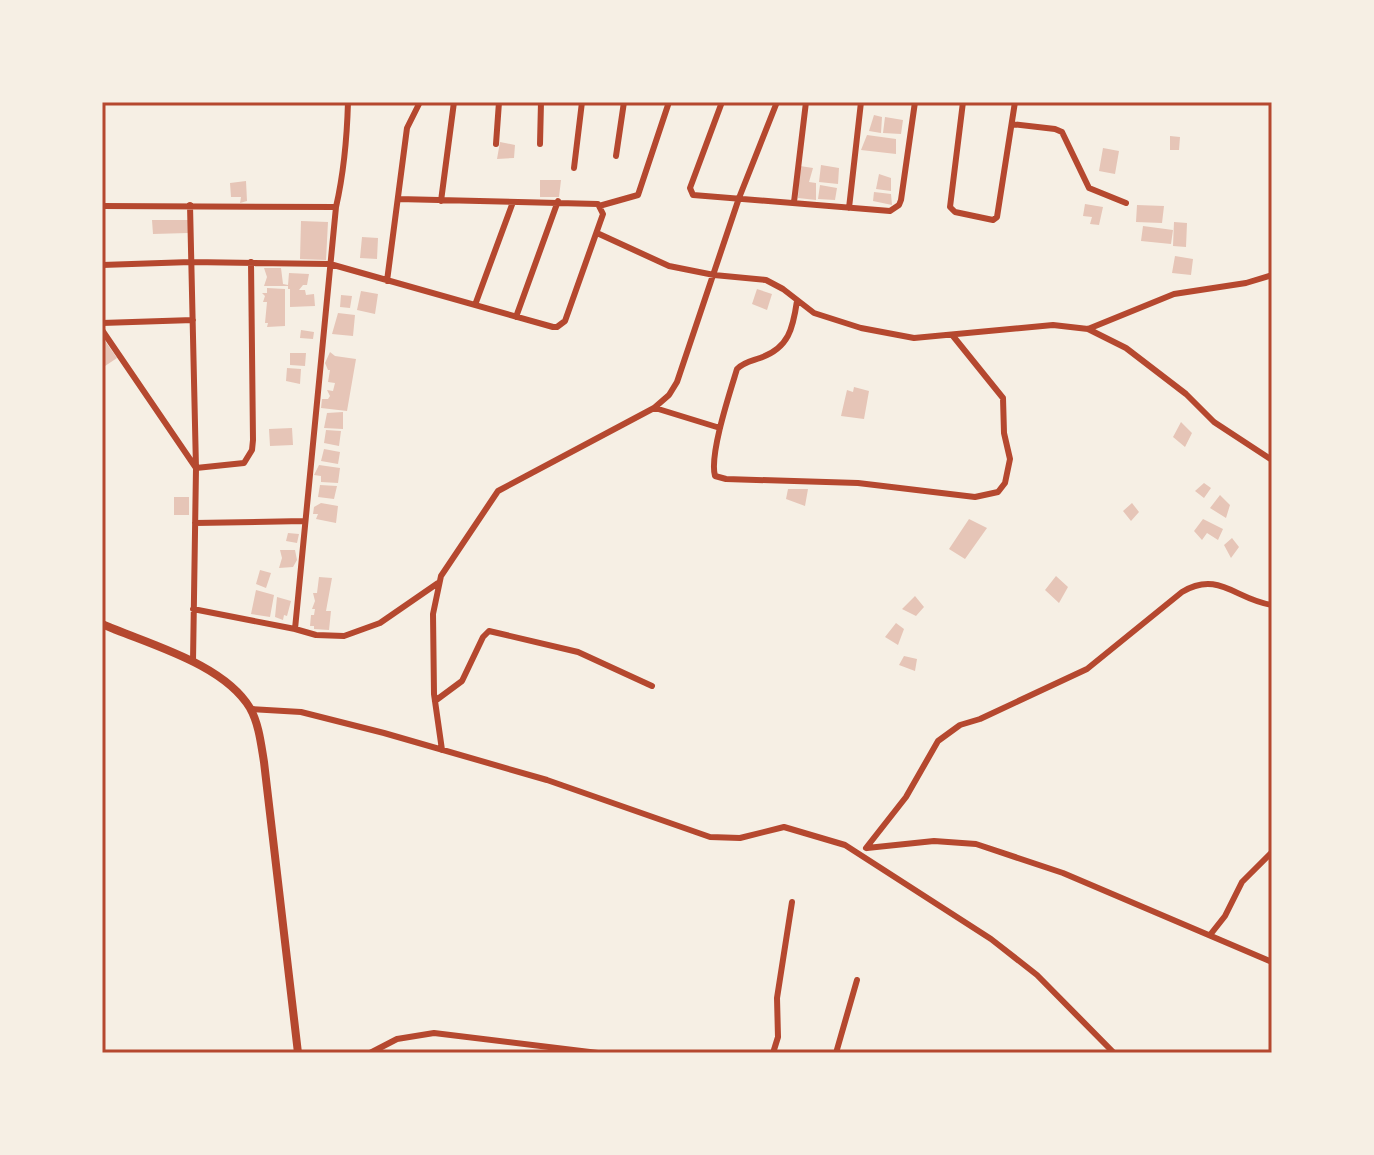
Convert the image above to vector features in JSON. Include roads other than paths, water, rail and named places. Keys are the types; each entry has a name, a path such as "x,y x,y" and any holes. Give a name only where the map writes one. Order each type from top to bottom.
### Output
{"street":[{"path":"295,629 336,207 344,173 348,102"},
{"path":"387,281 407,128 420,102"},
{"path":"441,201 454,102"},
{"path":"496,144 499,102"},
{"path":"540,144 541,102"},
{"path":"574,168 582,102"},
{"path":"616,156 624,102"},
{"path":"599,206 638,195 669,102"},
{"path":"722,102 690,192 695,195 890,211 899,205 915,102"},
{"path":"193,609 330,637 358,633 380,623 438,583 498,491 654,408 669,395 677,382 739,198 777,102"},
{"path":"794,202 806,102"},
{"path":"849,208 861,102"},
{"path":"963,102 950,204 953,212 993,220 996,219 1015,102"},
{"path":"1012,124 1062,132 1089,188 1126,203"},
{"path":"102,265 191,262 330,264 553,327 565,321 603,214 599,206 558,201 398,199"},
{"path":"516,317 558,201"},
{"path":"475,305 513,202"},
{"path":"190,205 196,468 193,662"},
{"path":"102,206 336,207"},
{"path":"597,233 669,266 714,275 766,280 814,313 901,337 930,338 1053,325 1088,329 1126,348 1186,394 1214,422 1272,460"},
{"path":"196,468 244,463 252,450 251,262"},
{"path":"1088,329 1174,294 1246,283 1272,275"},
{"path":"797,301 789,336 768,355 741,364 737,369 720,428 713,469 715,476 858,483 967,497 998,492 1005,483 1010,459 1004,433 1003,398 953,336"},
{"path":"102,323 193,320"},
{"path":"102,330 196,468"},
{"path":"654,408 720,428"},
{"path":"195,523 304,521"},
{"path":"438,583 433,614 435,701 442,750"},
{"path":"866,848 896,812 938,741 948,731 1087,669 1182,592 1197,584 1220,584 1258,602 1272,605"},
{"path":"102,624 193,662 227,684 251,709 264,762 298,1053"},
{"path":"435,701 462,681 483,637 489,631 578,652 652,686"},
{"path":"251,709 309,714 442,750 547,780 710,837 740,838 784,827 853,849 991,939 1037,975 1114,1053"},
{"path":"853,849 934,841 976,844 1063,873 1272,962"},
{"path":"1210,935 1225,916 1242,882 1272,852"},
{"path":"773,1053 778,1037 777,998 792,902"},
{"path":"837,1053 857,980"},
{"path":"370,1053 397,1039 434,1033 598,1053"}]}
